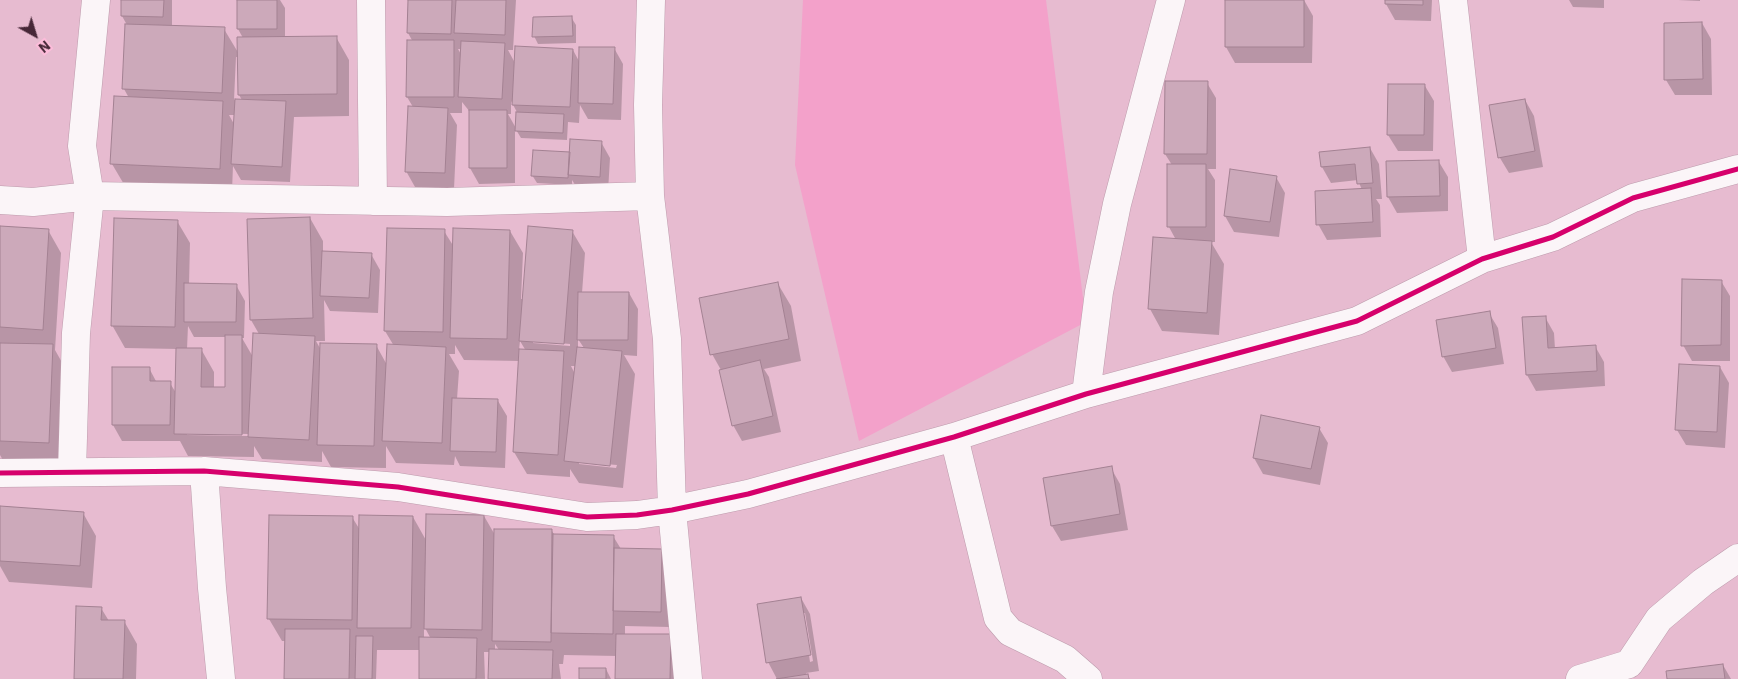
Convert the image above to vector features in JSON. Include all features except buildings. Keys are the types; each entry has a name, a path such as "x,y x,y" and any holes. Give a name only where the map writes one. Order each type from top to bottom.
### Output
{"street":[{"path":"72,472 76,333 90,196 82,146 96,0"},
{"path":"371,0 373,201"},
{"path":"651,0 648,105 650,196 667,338 672,510 688,679"},
{"path":"1086,394 1099,292 1117,204 1170,0"},
{"path":"1453,0 1482,259"},
{"path":"0,473 204,471 398,487 587,517 637,515 672,510 748,494 954,437 1086,394 1357,321 1482,259 1553,237 1633,198 1738,169"},
{"path":"0,200 33,202 90,196 373,201 534,201 650,196"},
{"path":"954,437 998,618 1015,635 1065,659 1088,679"},
{"path":"204,471 212,588 221,679"},
{"path":"1580,679 1629,664 1659,620 1703,582 1738,558"}],"shaded area":[{"path":"803,0 1046,0 1086,322 859,441 795,165"}],"cycle path":[{"path":"0,473 204,471 398,487 587,517 637,515 672,510 748,494 954,437 1086,394 1357,321 1482,259 1553,237 1633,198 1738,169"}]}
